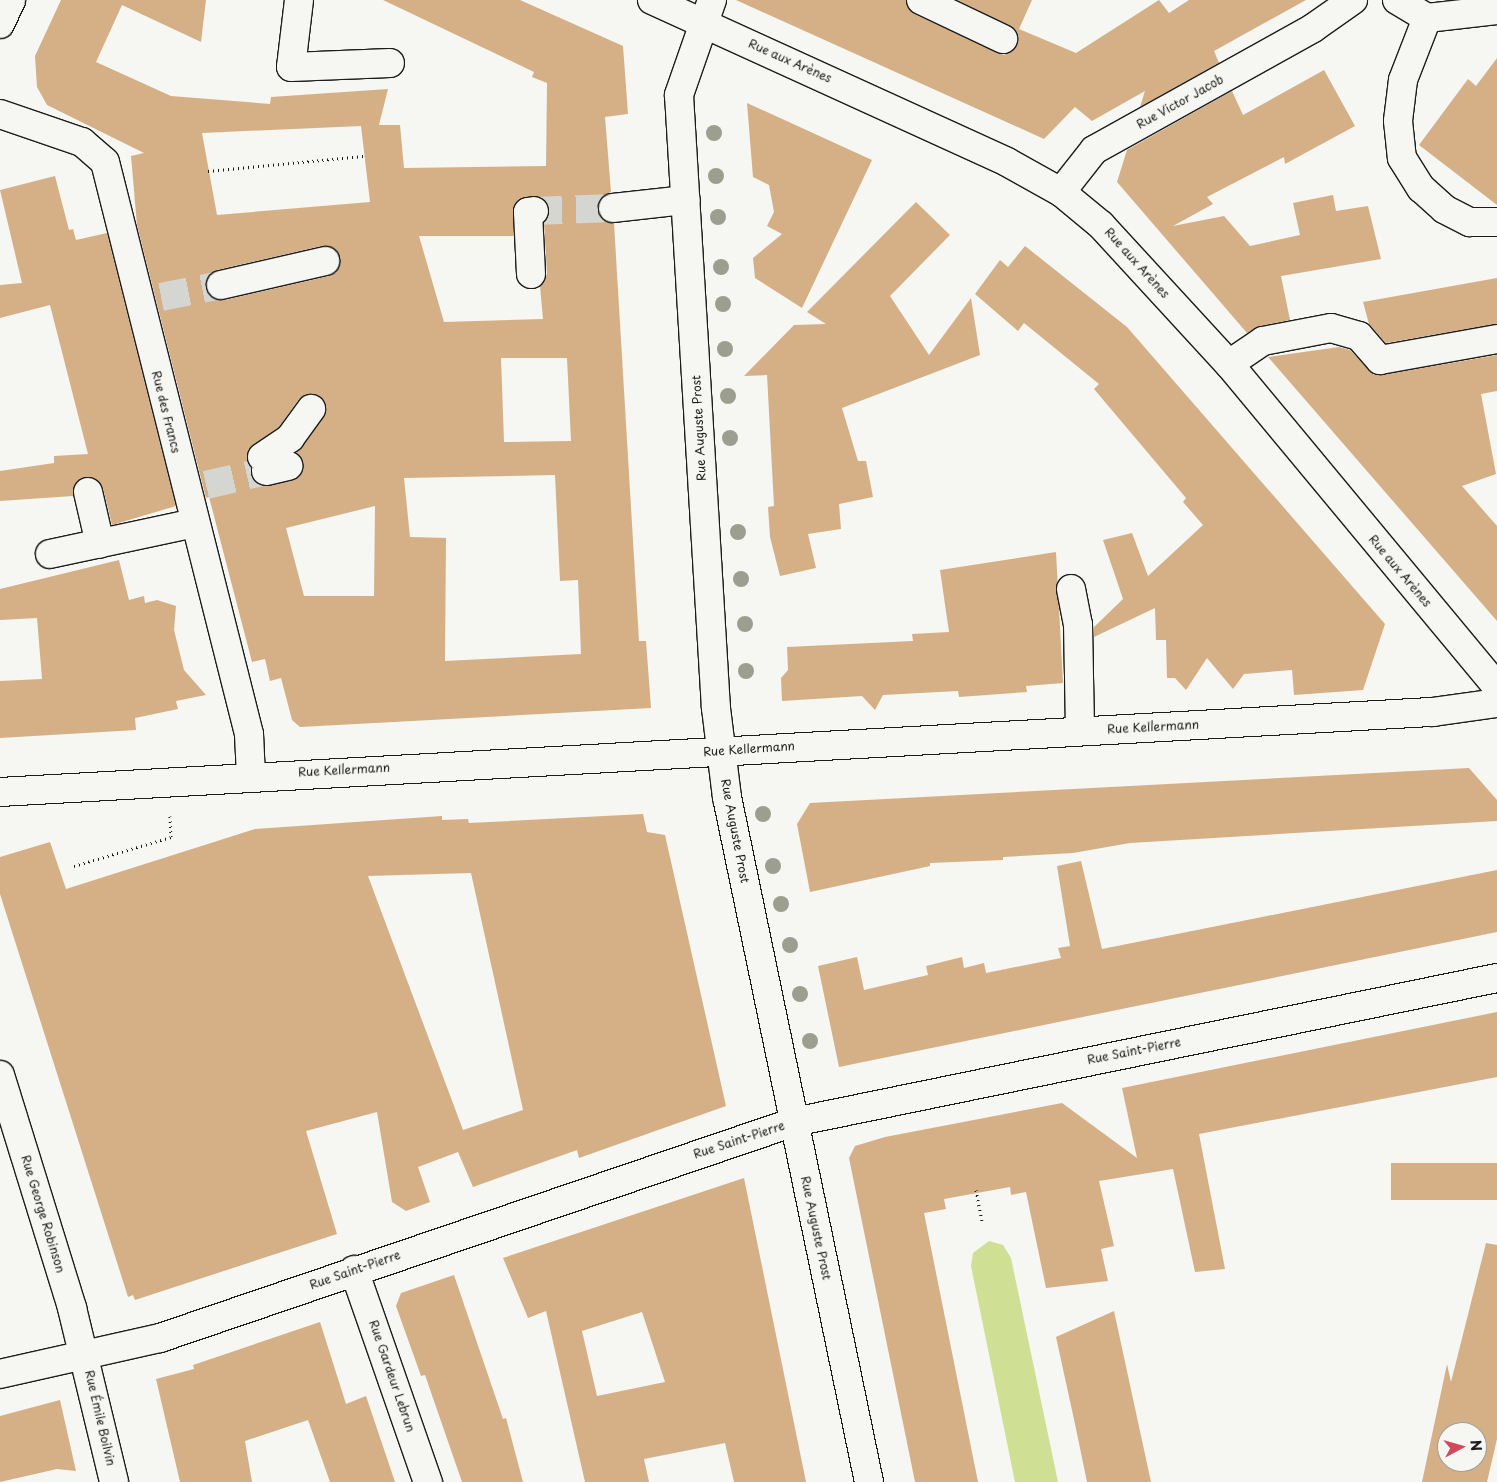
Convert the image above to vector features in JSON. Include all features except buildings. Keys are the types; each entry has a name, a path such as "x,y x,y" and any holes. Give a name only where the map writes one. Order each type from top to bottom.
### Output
{"street":[{"path":"0,24 11,0"},
{"path":"299,0 290,67 390,63"},
{"name":"Rue aux Arènes","path":"652,0 708,12 995,156 1061,192 1102,225 1229,364 1497,687"},
{"path":"921,0 1003,39"},
{"name":"Rue Victor Jacob","path":"1061,192 1094,150 1313,28 1353,0"},
{"path":"1397,0 1426,18 1497,10"},
{"name":"Rue Auguste Prost","path":"708,12 679,95 722,750 727,796 869,1482"},
{"path":"1426,18 1403,80 1398,121 1402,158 1421,188 1444,209 1470,222 1497,222"},
{"name":"Rue des Francs","path":"0,114 82,142 105,162 150,300 194,482 194,523 249,734 251,776"},
{"path":"613,208 686,200"},
{"path":"531,274 528,212 534,212"},
{"path":"221,285 326,262"},
{"path":"1229,364 1263,340 1331,328 1359,336 1380,360 1497,338"},
{"path":"272,465 311,409"},
{"path":"88,492 100,544"},
{"path":"50,554 194,523"},
{"path":"1071,589 1078,624 1080,731"},
{"name":"Rue Kellermann","path":"0,792 251,776 1433,712 1497,703"},
{"name":"Rue Saint-Pierre","path":"0,1374 160,1338 354,1270 794,1122 1497,978"},
{"name":"Rue George Robinson","path":"0,1075 85,1354"},
{"name":"Rue Gardeur Lebrun","path":"354,1270 428,1482"},
{"name":"Rue Émile Boilvin","path":"85,1354 114,1482"}],"path":[{"path":"208,170 363,156"},
{"path":"74,866 171,837 170,825"},
{"path":"976,1190 982,1220"}],"green space":[{"path":"989,1241 1003,1245 1011,1258 1058,1482 1015,1482 971,1266 973,1253"}],"tunnel":[{"path":"534,211 613,208"},
{"path":"161,297 221,285"},
{"path":"206,485 266,471"}]}
